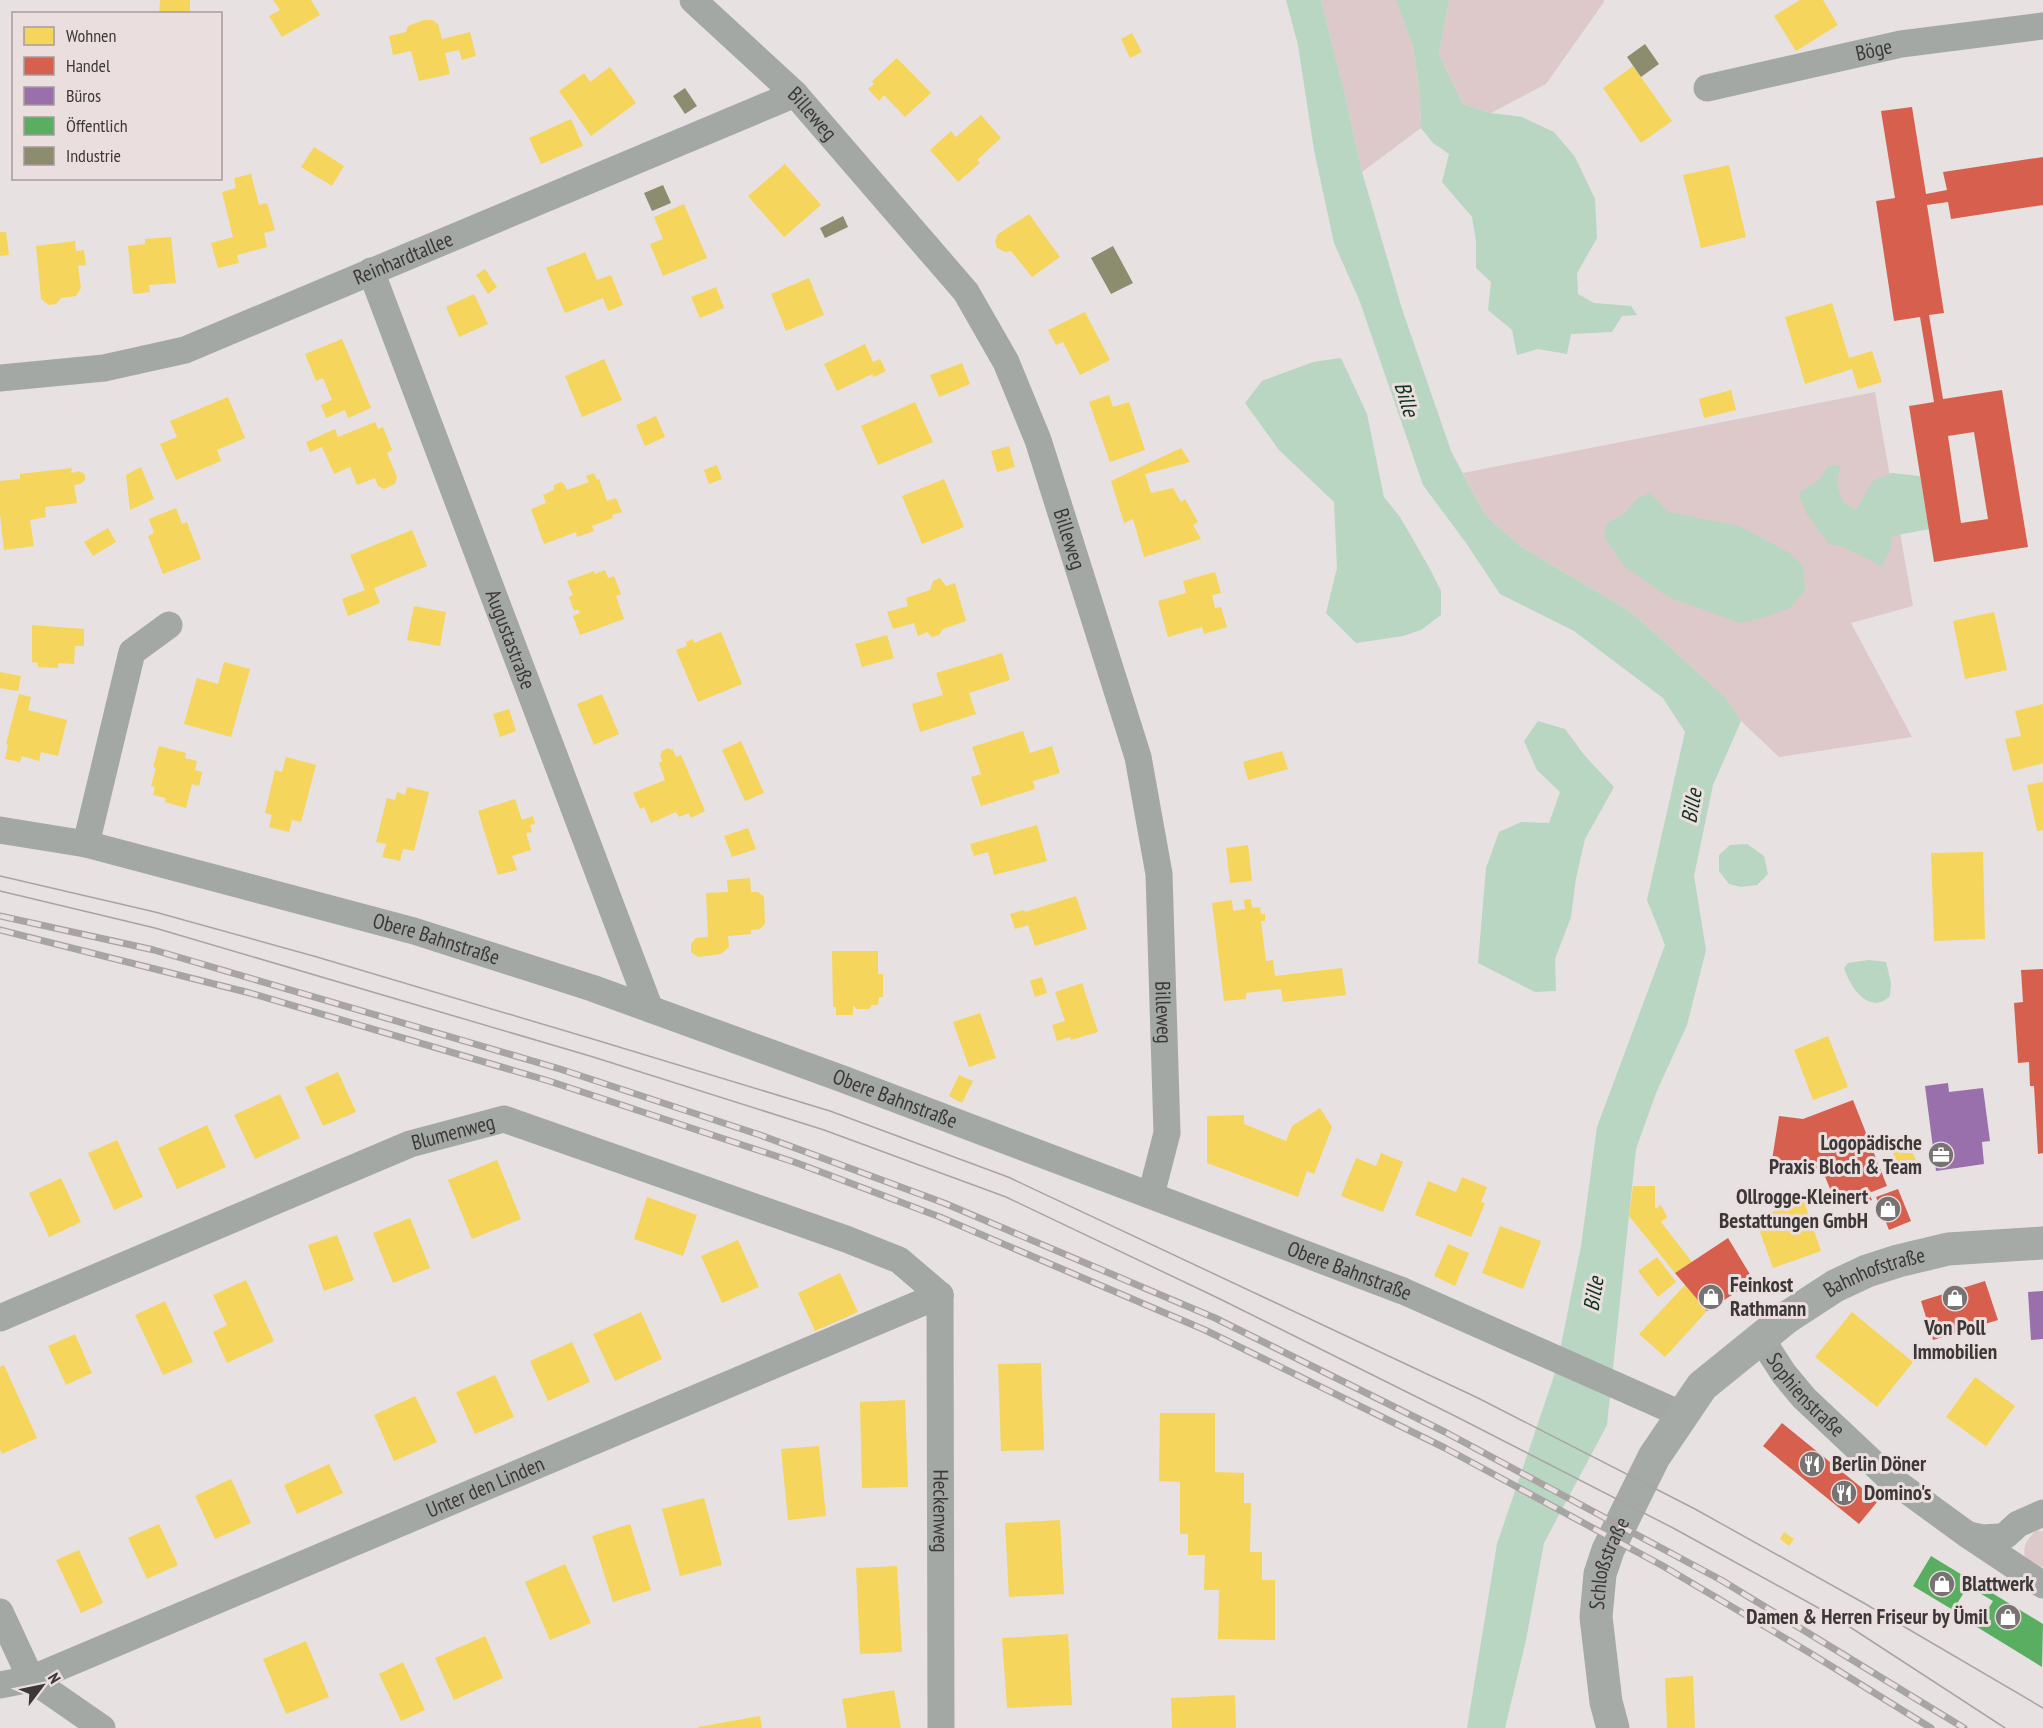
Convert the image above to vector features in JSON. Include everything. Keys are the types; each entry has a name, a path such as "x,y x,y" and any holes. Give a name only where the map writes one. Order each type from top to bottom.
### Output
{"main road":[{"name":"Bahnhofstraße","path":"1683,1415 1702,1386 1760,1337 1835,1286 1867,1271 1898,1261 1948,1250 2043,1243"},
{"name":"Schloßstraße","path":"1613,1728 1606,1702 1596,1617 1600,1574 1608,1550 1654,1457 1683,1415"}],"street":[{"name":"Billeweg","path":"693,0 795,94 966,292 1006,362 1038,440 1138,757 1159,874 1167,1133 1151,1195"},
{"name":"Böge","path":"1707,88 1901,44 2043,26"},
{"name":"Reinhardtallee","path":"0,378 104,368 185,350 795,94"},
{"name":"Augustastraße","path":"371,271 650,1009"},
{"path":"86,844 132,652 169,625"},
{"name":"Obere Bahnstraße","path":"0,830 86,844 414,931 592,988 840,1078 1402,1291 1683,1415"},
{"name":"Blumenweg","path":"0,1318 410,1144 504,1119 846,1239 899,1260 940,1295"},
{"name":"Unter den Linden","path":"0,1685 31,1679 940,1295"},
{"name":"Heckenweg","path":"940,1295 940,1728"},
{"name":"Sophienstraße","path":"1760,1337 1784,1374 1825,1418 1887,1476 1968,1535 2043,1585"},
{"path":"1968,1535 1982,1538 2000,1537 2006,1535 2018,1524 2043,1513"},
{"path":"0,1612 31,1679 102,1728"}],"shaded area":[{"path":"1321,0 1397,0 1413,46 1420,96 1421,128 1362,172 1345,95"},
{"path":"1449,0 1604,0 1604,2 1546,84 1491,113 1463,104 1439,54"},
{"path":"1875,392 1913,606 1851,623 1912,737 1779,757 1741,721 1726,698 1631,612 1520,546 1485,515 1463,473"},
{"path":"2036,1530 2043,1532 2043,1567 2027,1564 2024,1553 2029,1538"}],"water":[{"name":"Bille","path":"1286,0 1321,0 1362,172 1402,309 1451,451 1485,515 1520,546 1631,612 1726,698 1741,721 1713,785 1694,876 1706,950 1687,1025 1656,1093 1636,1149 1607,1425 1544,1543 1526,1640 1505,1728 1467,1728 1497,1544 1556,1370 1581,1246 1597,1127 1665,945 1647,900 1685,732 1663,698 1574,631 1500,594 1423,485 1360,302 1334,243 1314,150 1298,45"},
{"path":"1396,0 1449,0 1439,54 1463,104 1491,113 1522,117 1554,132 1575,157 1595,199 1597,238 1577,273 1578,294 1594,303 1631,306 1637,315 1622,316 1612,332 1571,334 1567,354 1538,349 1517,355 1512,330 1488,310 1491,282 1476,268 1476,241 1472,217 1442,182 1449,154 1433,143 1421,128 1420,96 1413,46"},
{"path":"1341,358 1367,414 1384,497 1400,517 1441,591 1441,615 1421,630 1403,636 1356,643 1326,613 1337,568 1334,502 1279,450 1245,403 1262,381 1313,362"},
{"path":"1829,466 1840,466 1837,484 1842,501 1856,510 1873,481 1892,473 1920,476 1929,529 1892,536 1890,549 1882,566 1843,547 1829,544 1806,513 1799,493 1818,481"},
{"path":"1650,493 1668,512 1739,526 1790,553 1803,566 1805,590 1790,608 1740,623 1668,597 1624,566 1604,537 1607,523 1622,516 1638,498"},
{"path":"1538,721 1565,729 1585,756 1614,787 1585,839 1576,878 1571,917 1555,959 1556,991 1535,992 1478,963 1486,868 1499,832 1521,822 1549,823 1560,792 1537,770 1524,741"},
{"path":"1747,844 1764,856 1768,874 1757,885 1741,887 1729,884 1719,871 1719,855 1730,845"},
{"path":"1869,960 1886,962 1891,983 1890,996 1875,1003 1861,997 1844,968 1848,963"}],"building: Wohnen":[{"path":"160,0 190,0 190,12 159,12"},
{"path":"273,0 311,0 320,15 282,37 269,16 280,10"},
{"path":"1800,0 1823,0 1838,25 1796,51 1774,16"},
{"path":"424,20 432,20 438,24 442,39 470,32 476,56 462,60 459,50 445,53 450,74 419,81 411,51 393,55 389,36 406,32 408,26"},
{"path":"1132,33 1142,52 1130,58 1121,39"},
{"path":"897,58 931,93 905,117 884,95 879,101 868,89 874,84 872,81"},
{"path":"1633,66 1672,121 1641,143 1603,88"},
{"path":"610,67 636,103 591,136 559,91 584,73 590,82"},
{"path":"981,115 1001,138 977,160 980,163 958,182 930,150 951,131 956,137"},
{"path":"571,119 583,146 541,164 529,138"},
{"path":"314,147 344,166 332,186 301,167"},
{"path":"785,164 821,205 784,237 748,196"},
{"path":"1729,165 1746,237 1701,248 1683,175"},
{"path":"251,174 259,205 267,203 275,230 264,233 267,247 237,255 239,263 218,268 211,243 233,237 222,192 236,188 234,178"},
{"path":"684,204 707,258 663,276 650,244 663,239 654,217"},
{"path":"1029,214 1060,257 1032,277 1011,251 1005,252 997,248 995,241 998,234"},
{"path":"0,232 6,232 9,255 0,256"},
{"path":"171,237 176,283 149,285 150,292 133,294 128,246 145,244 145,239"},
{"path":"75,241 76,251 84,250 86,265 78,266 81,288 76,296 61,298 56,304 49,305 41,299 36,246"},
{"path":"585,252 597,280 611,275 623,305 608,311 603,298 565,313 546,268"},
{"path":"485,269 497,287 488,294 476,275"},
{"path":"809,278 824,315 786,331 771,294"},
{"path":"716,287 724,308 700,318 691,297"},
{"path":"474,294 488,324 459,337 446,307"},
{"path":"1832,303 1849,358 1872,351 1882,382 1858,389 1852,369 1805,384 1785,317"},
{"path":"1085,312 1110,360 1080,375 1063,342 1056,345 1048,330"},
{"path":"342,339 371,408 348,418 345,410 326,418 321,405 332,400 323,378 316,381 305,354"},
{"path":"865,344 873,362 880,359 886,371 874,377 872,374 837,391 824,364"},
{"path":"604,359 622,400 582,417 565,376"},
{"path":"962,363 970,384 939,397 930,375"},
{"path":"1731,390 1736,410 1704,418 1699,399"},
{"path":"1109,395 1113,407 1129,402 1145,450 1110,462 1089,402"},
{"path":"228,397 245,438 217,450 221,461 176,480 160,444 177,437 170,421"},
{"path":"915,402 933,442 878,465 861,426"},
{"path":"656,416 665,437 645,446 636,425"},
{"path":"375,422 378,429 383,427 392,450 387,453 397,477 395,484 384,489 378,486 375,478 357,485 350,467 334,474 322,447 310,452 306,442 335,429 338,437"},
{"path":"1009,446 1015,467 997,472 991,451"},
{"path":"1181,448 1190,462 1145,474 1151,493 1173,488 1181,502 1185,499 1198,522 1193,525 1201,539 1144,557 1133,519 1124,523 1111,481"},
{"path":"717,465 722,479 709,484 704,470"},
{"path":"141,467 154,499 130,510 126,475"},
{"path":"72,468 71,473 80,471 85,475 85,480 74,485 77,503 45,507 46,517 30,520 34,546 4,550 0,514 0,481 20,479 20,474"},
{"path":"594,473 597,480 599,479 607,501 616,498 622,512 592,526 594,531 577,537 576,532 544,544 531,509 546,503 543,495 554,490 554,485 561,482 567,490 589,482 586,476"},
{"path":"944,479 964,527 922,544 902,496"},
{"path":"176,508 182,524 187,522 201,559 163,574 148,536 154,533 149,519"},
{"path":"108,528 116,542 93,556 84,542"},
{"path":"412,530 427,566 374,588 380,603 348,616 342,599 365,590 350,555"},
{"path":"605,570 608,578 614,576 621,594 616,596 624,619 580,635 573,616 580,613 578,609 574,611 569,597 573,595 567,581 594,571 595,574"},
{"path":"1215,572 1221,593 1212,595 1215,608 1221,607 1227,627 1204,634 1202,627 1168,637 1158,601 1186,593 1183,581"},
{"path":"940,578 946,586 955,583 966,621 943,629 939,635 932,637 927,632 918,636 914,623 893,629 887,612 908,606 906,598 930,590 933,581"},
{"path":"414,606 446,612 440,646 407,640"},
{"path":"1994,612 2007,670 1965,679 1953,621"},
{"path":"32,625 84,629 84,646 75,646 74,664 58,663 58,668 38,667 38,663 32,662"},
{"path":"721,632 742,684 698,702 676,650 687,646 686,642 693,639 694,643"},
{"path":"887,635 894,658 862,667 855,644"},
{"path":"1002,653 1010,680 969,693 976,714 920,732 912,704 943,695 936,673"},
{"path":"224,662 250,669 231,737 184,724 197,678 218,684"},
{"path":"0,672 21,676 18,691 0,688"},
{"path":"19,694 31,697 28,710 67,720 58,756 41,752 39,761 22,756 20,762 5,759 8,745 6,744"},
{"path":"602,694 619,734 594,745 577,704"},
{"path":"2043,704 2043,763 2013,771 2005,739 2021,736 2015,711"},
{"path":"509,709 516,731 500,737 493,714"},
{"path":"1023,731 1030,753 1052,746 1060,773 1033,781 1035,789 981,806 971,777 981,774 972,747"},
{"path":"741,741 764,793 745,801 722,750"},
{"path":"159,746 186,753 185,758 197,761 195,770 202,772 199,786 192,784 186,808 165,802 166,798 153,795 155,787 151,786 156,768 153,767"},
{"path":"668,748 673,750 676,757 681,755 705,811 691,818 689,813 679,817 676,812 651,823 644,807 640,809 633,793 665,780 659,763 663,761 660,757 662,751"},
{"path":"1282,751 1288,769 1248,780 1243,762"},
{"path":"286,757 316,765 301,822 292,820 289,832 269,827 272,815 265,813 275,770 282,772"},
{"path":"2043,782 2043,830 2037,831 2027,785"},
{"path":"407,787 429,792 414,851 403,849 400,861 382,857 386,844 376,842 387,798 395,800 397,792 405,795"},
{"path":"515,799 522,820 533,816 535,824 530,825 532,832 526,833 531,850 512,856 517,870 498,875 478,811"},
{"path":"1037,825 1047,861 994,875 988,852 974,856 970,844"},
{"path":"748,828 756,849 732,857 724,836"},
{"path":"1248,845 1252,881 1230,883 1226,848"},
{"path":"1983,852 1985,939 1934,941 1931,853"},
{"path":"750,878 751,892 758,892 764,897 765,924 760,929 751,930 751,934 728,936 729,947 721,954 698,957 691,952 691,944 696,938 708,937 706,893 728,892 727,880"},
{"path":"1076,896 1087,929 1035,946 1028,925 1015,929 1010,914 1024,910 1025,912"},
{"path":"1251,899 1252,908 1260,907 1261,914 1265,914 1265,921 1261,921 1266,961 1273,960 1275,976 1342,968 1346,995 1283,1002 1281,989 1246,993 1246,999 1224,1001 1212,903 1232,900 1233,911 1245,909 1244,900"},
{"path":"832,951 878,951 878,974 883,974 883,997 879,997 878,1005 872,1005 869,1009 857,1009 853,1005 853,1015 836,1015 836,1007 833,1007"},
{"path":"1042,977 1047,993 1035,997 1030,981"},
{"path":"1082,983 1098,1032 1071,1040 1070,1037 1057,1041 1052,1025 1065,1021 1055,992"},
{"path":"980,1013 996,1058 969,1067 953,1022"},
{"path":"1828,1036 1848,1087 1813,1100 1794,1050"},
{"path":"338,1072 356,1112 323,1126 305,1087"},
{"path":"959,1075 973,1081 962,1103 949,1096"},
{"path":"280,1094 300,1138 255,1159 234,1115"},
{"path":"1320,1108 1332,1127 1314,1174 1307,1171 1298,1197 1207,1163 1207,1116 1244,1115 1244,1124 1286,1141 1292,1126"},
{"path":"207,1125 226,1167 177,1189 158,1148"},
{"path":"117,1140 143,1197 114,1210 88,1153"},
{"path":"1910,1146 1920,1169 1902,1176 1893,1153"},
{"path":"1381,1153 1403,1162 1383,1212 1341,1196 1356,1158 1376,1166"},
{"path":"497,1160 521,1219 472,1239 448,1180"},
{"path":"1462,1177 1487,1187 1481,1202 1485,1203 1471,1237 1415,1215 1428,1181 1456,1192"},
{"path":"61,1178 81,1222 49,1237 29,1193"},
{"path":"1633,1186 1655,1186 1655,1209 1661,1205 1667,1217 1661,1222 1692,1262 1675,1273 1629,1216"},
{"path":"647,1197 697,1215 683,1256 634,1239"},
{"path":"1804,1201 1821,1251 1773,1268 1755,1218"},
{"path":"410,1218 430,1268 393,1283 373,1233"},
{"path":"1500,1226 1541,1241 1523,1289 1482,1273"},
{"path":"337,1235 354,1280 324,1291 308,1245"},
{"path":"738,1240 759,1287 722,1303 701,1256"},
{"path":"1448,1244 1469,1253 1455,1286 1434,1276"},
{"path":"1657,1257 1676,1282 1658,1297 1638,1271"},
{"path":"840,1273 858,1312 815,1331 798,1293"},
{"path":"246,1280 274,1341 227,1363 213,1332 227,1325 213,1295"},
{"path":"1685,1285 1707,1311 1665,1357 1639,1334"},
{"path":"165,1301 193,1362 163,1375 135,1315"},
{"path":"641,1312 662,1359 615,1381 593,1334"},
{"path":"1852,1312 1913,1362 1877,1407 1815,1357"},
{"path":"75,1334 92,1373 66,1385 48,1346"},
{"path":"572,1342 590,1382 548,1401 530,1361"},
{"path":"1041,1363 1044,1450 1001,1451 998,1364"},
{"path":"4,1365 37,1438 2,1454 0,1450 0,1367"},
{"path":"495,1375 514,1417 475,1434 456,1392"},
{"path":"1975,1377 2015,1406 1986,1446 1946,1417"},
{"path":"415,1396 437,1442 394,1461 374,1415"},
{"path":"905,1400 908,1487 862,1488 860,1402"},
{"path":"1160,1413 1215,1413 1215,1472 1244,1473 1244,1503 1251,1503 1250,1552 1262,1552 1262,1580 1275,1580 1275,1640 1218,1639 1219,1590 1204,1590 1205,1555 1188,1555 1188,1534 1180,1534 1180,1482 1159,1481"},
{"path":"819,1446 826,1516 788,1520 781,1449"},
{"path":"329,1464 343,1493 297,1514 284,1485"},
{"path":"231,1479 251,1523 215,1539 195,1496"},
{"path":"704,1498 722,1565 680,1576 662,1509"},
{"path":"1060,1520 1064,1594 1009,1597 1005,1523"},
{"path":"159,1524 178,1565 147,1579 128,1538"},
{"path":"630,1524 651,1590 613,1602 592,1536"},
{"path":"1784,1532 1794,1539 1789,1546 1780,1539"},
{"path":"79,1550 103,1603 81,1613 56,1560"},
{"path":"565,1564 591,1623 550,1640 525,1582"},
{"path":"897,1566 902,1652 860,1654 856,1568"},
{"path":"1068,1634 1072,1705 1007,1708 1002,1638"},
{"path":"485,1636 503,1678 454,1700 435,1658"},
{"path":"306,1641 329,1697 286,1714 263,1659"},
{"path":"403,1662 425,1710 401,1721 379,1674"},
{"path":"1693,1676 1695,1728 1667,1728 1665,1678"},
{"path":"894,1690 901,1728 847,1728 842,1699"},
{"path":"1235,1695 1236,1728 1172,1728 1171,1698"},
{"path":"760,1716 762,1728 698,1728 698,1727"}],"building: Handel":[{"path":"1912,107 1926,194 1947,190 1943,172 2043,157 2043,205 1951,219 1948,202 1927,205 1944,313 1929,315 1943,399 2002,390 2028,547 1934,562 1909,406 1934,402 1920,317 1894,321 1876,201 1895,198 1881,111","holes":["1974,432 1988,519 1961,523 1948,436"]},
{"path":"2043,969 2043,1153 2038,1154 2034,1086 2030,1086 2029,1062 2018,1063 2014,1003 2023,1002 2021,970"},
{"path":"1853,1100 1887,1186 1869,1193 1872,1200 1856,1206 1854,1199 1837,1206 1824,1174 1771,1166 1779,1116 1803,1119"},
{"path":"1898,1189 1911,1221 1889,1230 1876,1197"},
{"path":"1728,1238 1754,1281 1707,1311 1675,1273"},
{"path":"1985,1281 1998,1320 1933,1340 1921,1301"},
{"path":"1782,1423 1878,1501 1859,1524 1763,1446"}],"building: Büros":[{"path":"1948,1083 1949,1092 1983,1088 1990,1141 1982,1142 1984,1164 1936,1171 1925,1086"},
{"path":"2043,1291 2043,1339 2031,1340 2028,1292"}],"building: Öffentlich":[{"path":"1931,1556 2043,1624 2042,1667 1977,1627 1993,1601 1968,1586 1953,1610 1913,1586"}],"building: Industrie":[{"path":"1645,44 1659,64 1641,77 1627,57"},
{"path":"685,88 697,106 685,114 673,96"},
{"path":"663,185 671,203 652,211 644,193"},
{"path":"843,216 848,227 825,238 820,228"},
{"path":"1113,246 1133,283 1111,294 1091,258"}],"tram line":[{"path":"0,876 155,912 317,957 596,1040 830,1111 1008,1177 1478,1398 1695,1509 1862,1602 2043,1708"},
{"path":"0,891 155,928 590,1056 824,1130 1006,1197 1220,1299 1675,1529 1833,1616 2005,1728"}],"railway":[{"path":"0,916 154,950 560,1069 760,1135 944,1203 1215,1318 1445,1432 1721,1580 1964,1728"},
{"path":"0,930 250,993 549,1081 797,1163 940,1217 1205,1330 1445,1448 1663,1566 1931,1728"}],"place":[{"name":"Logopädische Praxis Bloch & Team","path":"1941,1155"},
{"name":"Ollrogge-Kleinert Bestattungen GmbH","path":"1888,1209"},
{"name":"Feinkost Rathmann","path":"1711,1297"},
{"name":"Von Poll Immobilien","path":"1955,1298"},
{"name":"Berlin Döner","path":"1812,1464"},
{"name":"Domino's","path":"1844,1493"},
{"name":"Blattwerk","path":"1942,1584"},
{"name":"Damen & Herren Friseur by Ümil","path":"2008,1617"}]}
